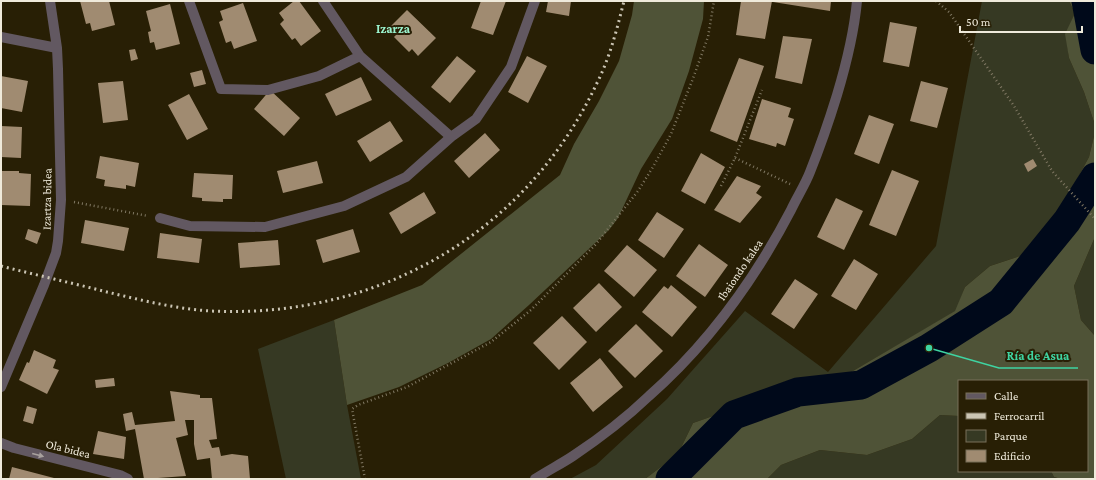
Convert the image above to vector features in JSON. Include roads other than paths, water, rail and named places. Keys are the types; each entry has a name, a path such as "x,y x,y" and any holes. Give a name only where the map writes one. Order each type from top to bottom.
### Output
{"street":[{"name":"Izartza bidea","path":"1,387 44,285 56,253 58,241 61,200 60,125 57,48 50,1"},
{"path":"189,1 220,88 268,90 319,76 360,56"},
{"path":"323,1 360,56 451,137"},
{"path":"160,218 190,226 265,227 344,206 406,177 451,137 476,119 511,67 535,1"},
{"name":"Ibaiondo kalea","path":"534,479 573,456 603,435 650,396 688,358 722,319 749,281 775,240 809,174 829,121 842,77 849,49 857,1"},
{"path":"1,37 57,48"},
{"name":"Ola bidea","path":"1,443 14,448 120,475 128,479"}],"waterway":[{"path":"1086,1 1095,50"},
{"path":"670,479 734,415 798,392 861,385 929,348 1001,302 1067,221 1095,177"}],"railway":[{"path":"1,266 146,301 211,311 272,310 331,300 387,282 440,257 487,224 530,183 567,136 597,83 616,32 624,1"}],"place":[{"name":"Ría de Asua","path":"929,348"}],"district":[{"name":"Izarza","path":"393,28"}]}
